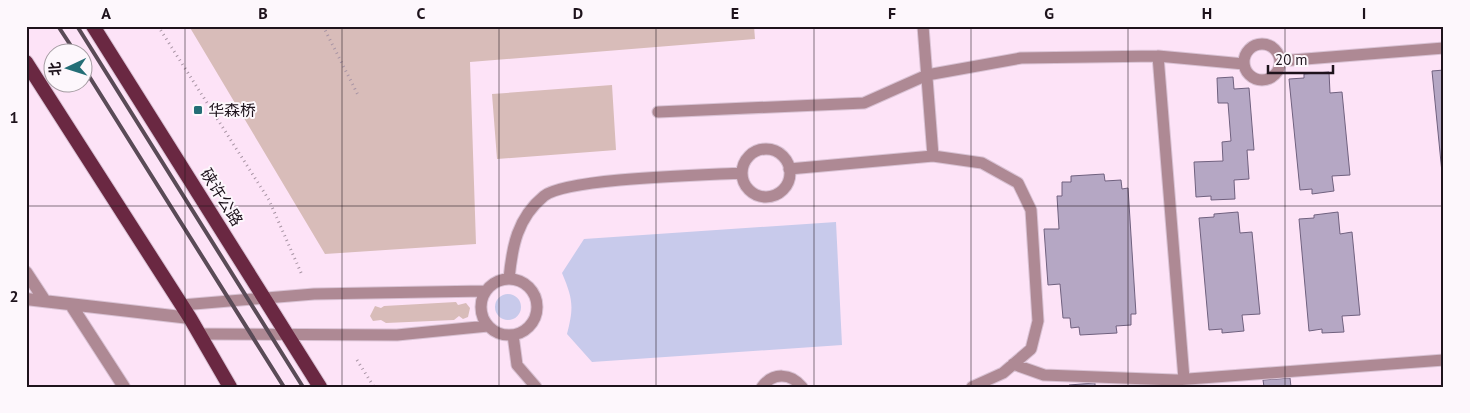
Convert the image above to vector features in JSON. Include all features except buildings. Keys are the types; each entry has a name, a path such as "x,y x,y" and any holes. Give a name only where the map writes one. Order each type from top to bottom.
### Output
{"highway":[{"name":"硖许公路","path":"93,26 320,387"},
{"path":"26,62 182,305 230,387"}],"street":[{"path":"26,272 45,302"},
{"path":"26,299 190,318"},
{"path":"71,305 124,387"}],"lane":[{"path":"923,26 933,156"},
{"path":"1260,44 1271,47 1280,61 1276,73 1266,80 1254,79 1245,70 1244,58 1250,48 1260,44"},
{"path":"1280,61 1444,48"},
{"path":"1158,56 1184,379"},
{"path":"658,112 864,103 927,75 1021,58 1158,56 1244,64"},
{"path":"764,148 779,152 785,158 790,169 789,181 785,188 771,197 756,195 749,191 744,184 741,173 744,161 749,155 764,148"},
{"path":"790,169 933,156 982,163 1018,182 1031,210 1038,321 1030,348 1003,373 972,387"},
{"path":"510,279 512,246 524,218 545,195 575,186 660,177 741,173"},
{"path":"182,305 314,294 485,291 500,280 510,279 519,280 533,292 537,310 529,327 513,335 504,336 488,326 480,309 485,291"},
{"path":"200,334 397,335 488,326"},
{"path":"513,335 517,365 536,387"},
{"path":"1013,364 1044,375 1184,379 1444,360"},
{"path":"762,387 772,378 780,376 795,380 802,387"}],"path":[{"path":"158,26 269,200 302,275"},
{"path":"323,26 358,95"},
{"path":"357,360 374,387"}],"shaded area":[{"path":"189,26 754,26 755,39 470,62 476,244 325,254"},
{"path":"612,85 616,150 497,159 492,94"},
{"path":"456,302 458,305 466,303 470,308 468,317 463,319 459,316 454,320 386,323 381,320 373,321 370,316 375,306 381,308 384,306"}],"water":[{"path":"836,222 842,345 592,362 567,334 571,317 571,303 562,273 584,239"},
{"path":"508,294 517,298 521,307 517,316 508,320 499,316 495,307 499,298"}],"railway":[{"path":"58,26 68,42"},
{"path":"77,26 303,387"},
{"path":"92,81 284,387"}],"place":[{"name":"华森桥","path":"198,110"}]}
